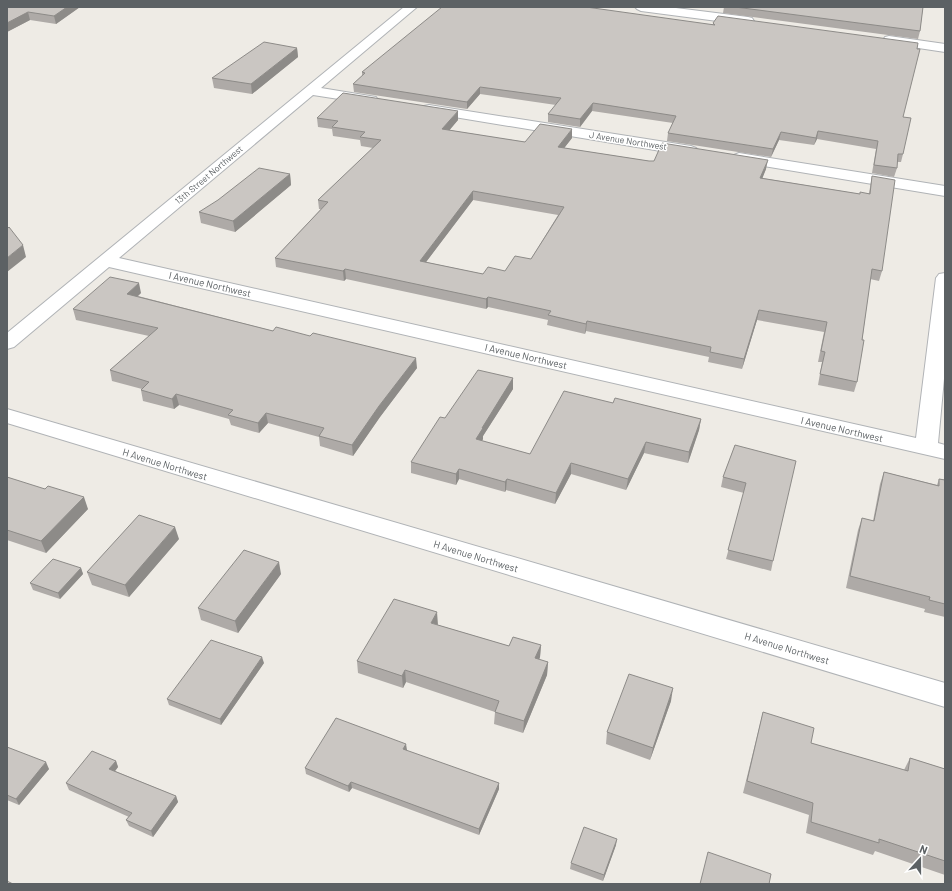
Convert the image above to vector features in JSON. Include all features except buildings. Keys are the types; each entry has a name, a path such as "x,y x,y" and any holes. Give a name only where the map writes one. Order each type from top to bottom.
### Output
{"street":[{"name":"13th Street Northwest","path":"7,343 411,7"},
{"path":"641,7 684,10 763,23"},
{"path":"877,38 945,48"},
{"path":"311,91 382,102"},
{"name":"J Avenue Northwest","path":"413,107 702,153"},
{"path":"726,156 945,191"},
{"name":"I Avenue Northwest","path":"107,261 945,452"},
{"path":"926,448 945,278"},
{"name":"H Avenue Northwest","path":"7,416 945,695"}]}
